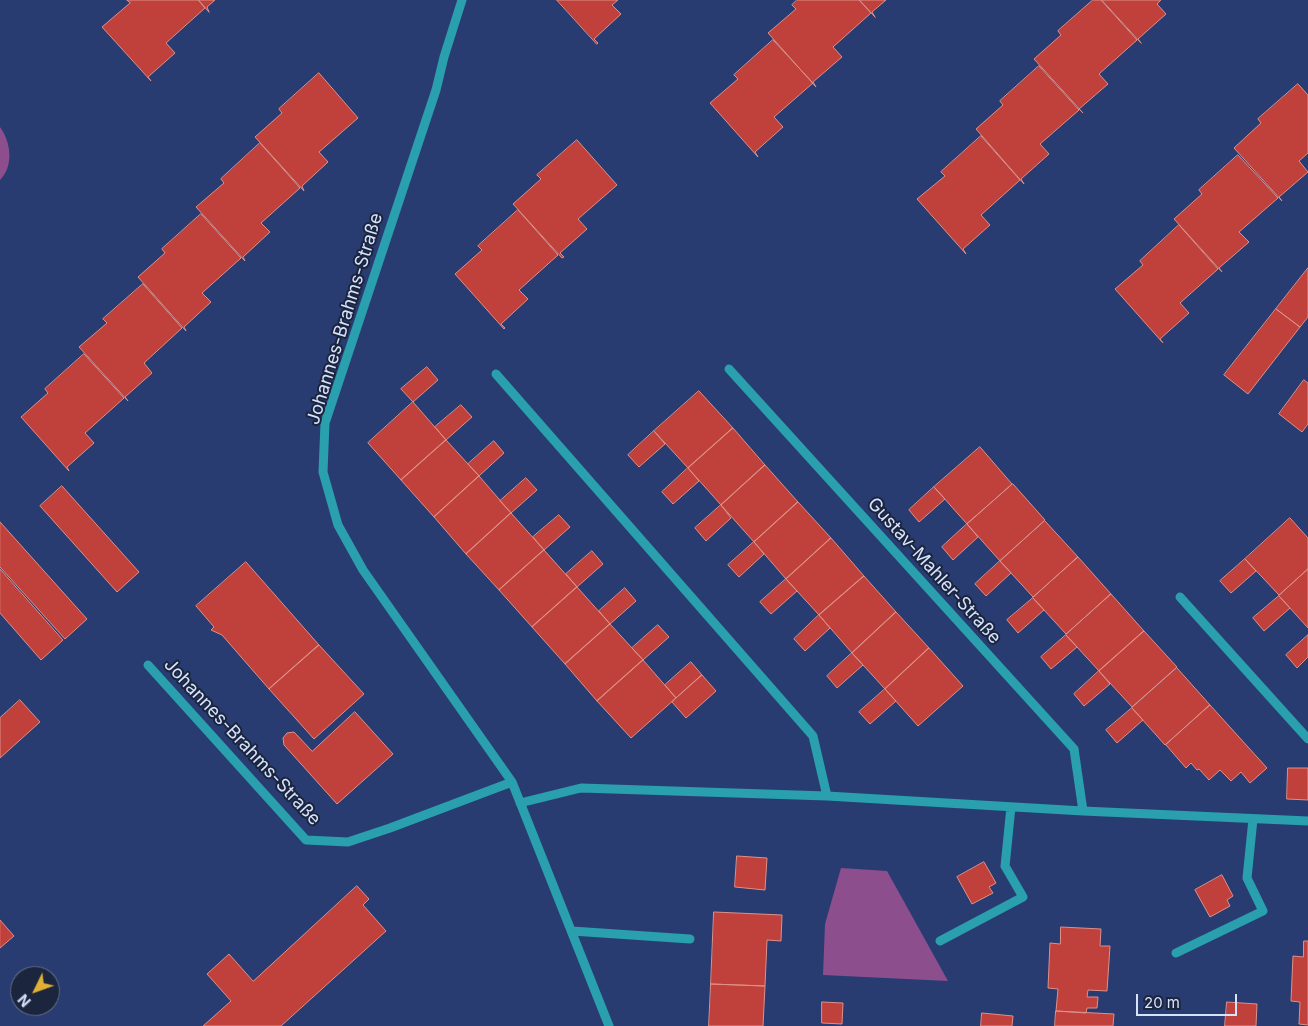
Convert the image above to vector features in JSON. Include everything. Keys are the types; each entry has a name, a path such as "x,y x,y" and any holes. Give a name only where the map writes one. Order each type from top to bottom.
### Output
{"street":[{"name":"Johannes-Brahms-Straße","path":"462,0 436,90 325,423 323,472 338,525 363,570 512,782 609,1026"},
{"name":"Gustav-Mahler-Straße","path":"729,369 1074,749 1083,811"},
{"path":"496,374 813,736 827,796"},
{"path":"1180,598 1308,739"},
{"name":"Johannes-Brahms-Straße","path":"148,665 306,840 348,842 512,782"},
{"path":"520,803 581,788 827,796 1083,811 1308,821"},
{"path":"940,941 1023,897 1005,866 1011,807"},
{"path":"1176,953 1263,911 1247,878 1253,819"},
{"path":"572,931 690,939"}],"shaded area":[{"path":"0,127 9,147 9,161 0,180"},
{"path":"841,868 887,871 948,981 823,975 825,924"}],"building":[{"path":"127,0 198,0 205,8 166,43 175,53 148,77 151,81 102,27 130,3"},
{"path":"199,0 215,0 207,7 209,12"},
{"path":"557,0 618,0 612,5 621,14 594,39 597,44"},
{"path":"797,0 859,0 871,13 833,47 842,57 813,82 816,87 768,33 796,9 792,5"},
{"path":"860,0 886,0 872,12 875,17"},
{"path":"1093,0 1101,0 1137,40 1099,74 1108,84 1079,109 1034,59 1061,35 1058,31"},
{"path":"1102,0 1161,0 1157,4 1166,14 1138,39 1141,43"},
{"path":"773,40 813,83 774,117 783,127 755,152 758,157 710,103 738,79 734,75"},
{"path":"1039,66 1079,110 1040,144 1049,154 1021,179 1024,184 976,129 1003,105 1000,101"},
{"path":"319,73 358,118 319,152 328,162 302,186 304,191 255,137 282,113 279,109"},
{"path":"1298,84 1308,95 1308,153 1299,161 1308,172 1279,197 1282,201 1234,148 1261,123 1258,119"},
{"path":"981,136 1020,180 981,215 990,225 963,249 966,254 917,199 945,176 941,172"},
{"path":"577,140 617,185 578,219 587,229 560,253 564,257 562,258 513,204 541,179 537,175"},
{"path":"260,143 300,188 261,223 270,232 243,257 245,261 196,207 224,183 221,179"},
{"path":"1238,155 1278,198 1239,232 1249,242 1219,268 1222,272 1174,219 1202,194 1199,190"},
{"path":"518,210 558,255 519,290 528,299 501,324 504,329 455,274 482,250 478,246"},
{"path":"201,214 241,258 202,293 211,302 184,327 186,331 138,277 165,253 162,249"},
{"path":"1179,225 1218,269 1180,303 1189,313 1160,339 1163,343 1115,289 1143,265 1140,261"},
{"path":"1308,268 1308,317 1300,327 1276,309"},
{"path":"143,284 182,328 144,363 152,373 125,397 128,401 79,347 107,323 103,319"},
{"path":"1276,309 1300,327 1248,394 1224,375"},
{"path":"84,354 124,398 85,433 94,443 67,467 69,471 21,417 48,393 45,389"},
{"path":"427,367 438,380 413,402 401,389"},
{"path":"1304,380 1308,383 1308,424 1302,432 1279,414"},
{"path":"699,391 733,428 688,468 654,431"},
{"path":"413,402 446,440 401,480 368,443"},
{"path":"461,405 472,417 446,440 435,427"},
{"path":"733,428 765,465 721,505 688,468"},
{"path":"654,431 665,444 639,467 628,455"},
{"path":"446,440 479,476 434,517 401,480"},
{"path":"494,441 504,453 479,476 468,464"},
{"path":"980,447 1012,484 967,524 934,487"},
{"path":"765,465 798,502 754,542 721,505"},
{"path":"688,468 699,481 673,504 662,492"},
{"path":"479,476 511,513 466,554 434,517"},
{"path":"526,478 537,490 511,513 500,501"},
{"path":"1013,484 1045,520 1000,561 967,524"},
{"path":"62,486 139,572 117,592 40,506"},
{"path":"934,487 945,499 919,522 909,510"},
{"path":"798,502 831,538 786,579 754,542"},
{"path":"721,505 731,518 706,541 695,528"},
{"path":"511,513 544,550 499,590 466,554"},
{"path":"559,515 570,527 544,550 533,537"},
{"path":"1290,518 1308,538 1308,569 1279,595 1245,559"},
{"path":"1045,521 1078,557 1033,597 1000,561"},
{"path":"0,522 87,619 65,639 0,567"},
{"path":"967,524 978,537 953,560 942,547"},
{"path":"831,538 864,576 819,615 786,579"},
{"path":"754,542 764,554 739,577 728,565"},
{"path":"544,550 577,587 532,627 499,590"},
{"path":"592,551 603,564 577,587 566,574"},
{"path":"1078,557 1111,594 1066,634 1033,598"},
{"path":"1245,559 1256,571 1231,593 1220,581"},
{"path":"1000,561 1011,573 986,596 975,584"},
{"path":"246,562 319,645 269,689 222,635 211,630 214,627 196,606"},
{"path":"0,569 63,640 41,660 0,613"},
{"path":"1308,569 1308,628 1279,596"},
{"path":"864,576 896,612 852,653 819,615"},
{"path":"786,579 797,591 771,614 760,602"},
{"path":"577,587 610,624 565,664 532,627"},
{"path":"625,588 636,601 610,624 599,611"},
{"path":"1111,594 1144,631 1099,671 1066,635"},
{"path":"1279,596 1290,608 1264,631 1253,618"},
{"path":"1033,598 1044,610 1018,633 1007,620"},
{"path":"896,612 929,648 885,689 852,653"},
{"path":"819,615 830,628 805,651 794,639"},
{"path":"610,624 643,660 597,701 565,664"},
{"path":"658,625 669,637 643,660 632,648"},
{"path":"1144,631 1177,667 1132,707 1099,671"},
{"path":"1066,635 1077,647 1051,669 1041,657"},
{"path":"1308,635 1308,657 1297,668 1286,655"},
{"path":"319,645 364,694 314,739 269,689"},
{"path":"929,648 963,686 918,726 885,689"},
{"path":"852,653 863,665 837,688 827,676"},
{"path":"643,660 676,698 631,738 597,701"},
{"path":"691,662 702,675 676,698 665,685"},
{"path":"1177,668 1210,705 1165,745 1132,708"},
{"path":"1099,671 1110,684 1084,706 1074,694"},
{"path":"702,675 716,691 686,718 672,702"},
{"path":"885,689 896,701 870,724 859,712"},
{"path":"20,700 40,722 0,758 0,718"},
{"path":"1210,705 1267,768 1250,783 1241,772 1231,781 1220,770 1209,780 1191,763 1186,768 1166,745"},
{"path":"1132,708 1143,720 1117,743 1106,730"},
{"path":"355,712 393,754 337,804 284,745 283,738 287,733 294,732 312,751"},
{"path":"1288,768 1308,768 1308,800 1287,799"},
{"path":"737,856 767,858 765,890 735,887"},
{"path":"984,862 996,883 989,887 993,893 972,904 957,877"},
{"path":"1222,875 1233,896 1227,900 1230,906 1210,917 1195,890"},
{"path":"357,886 369,899 363,905 386,931 281,1026 203,1026 231,1001 207,974 229,954 253,981"},
{"path":"714,912 782,915 781,941 767,940 765,986 711,984"},
{"path":"0,920 14,936 0,948"},
{"path":"1061,927 1101,929 1100,946 1110,946 1107,991 1088,990 1087,997 1098,997 1097,1008 1087,1008 1086,1013 1056,1011 1058,989 1048,988 1050,943 1060,944"},
{"path":"1304,941 1308,941 1308,1025 1299,1024 1300,1002 1291,1001 1293,956 1303,957"},
{"path":"711,984 765,986 763,1026 709,1026"},
{"path":"822,1002 843,1003 842,1024 822,1023"},
{"path":"1227,1002 1257,1004 1256,1026 1225,1026"},
{"path":"1056,1011 1114,1014 1113,1026 1055,1026"},
{"path":"982,1013 1013,1016 1012,1026 981,1026"}]}
